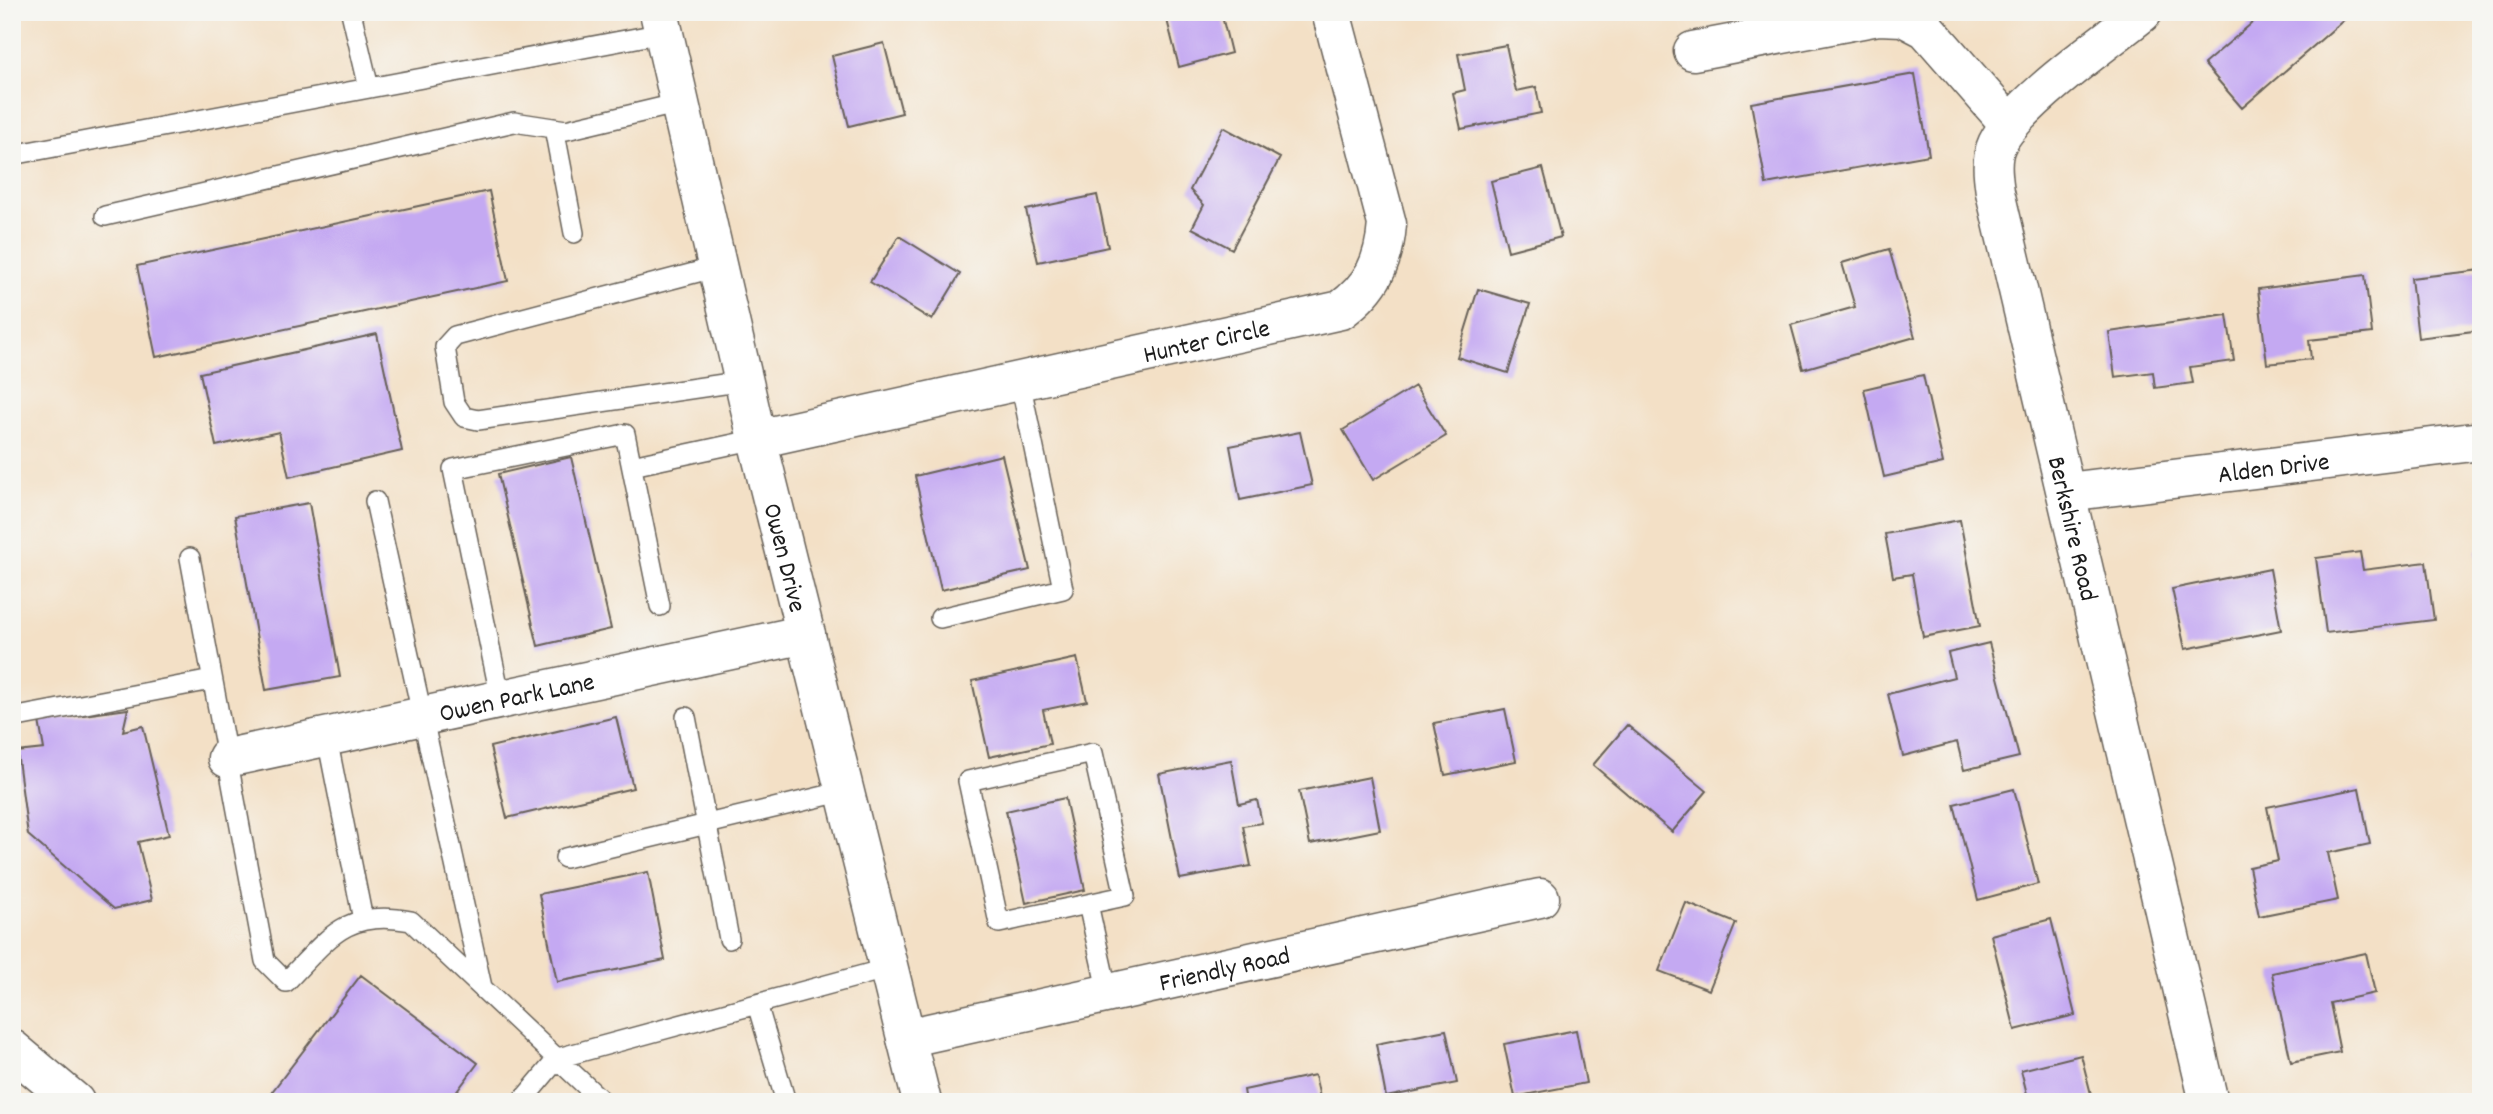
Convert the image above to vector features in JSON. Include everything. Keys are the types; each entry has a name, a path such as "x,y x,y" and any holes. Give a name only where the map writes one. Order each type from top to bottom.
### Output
{"main road":[{"name":"Hunter Circle","path":"757,439 1341,310 1362,295 1381,262 1387,225 1331,12"},
{"name":"Berkshire Road","path":"2143,12 2029,104 1997,145 1992,168 1995,192 2209,1102"},
{"path":"1693,51 1878,16 1903,17 1926,29 2010,125"},
{"name":"Owen Drive","path":"661,23 757,439 922,1102"},
{"name":"Alden Drive","path":"2067,492 2481,441"},
{"name":"Owen Park Lane","path":"227,758 806,634"},
{"name":"Friendly Road","path":"906,1038 1540,898"},
{"path":"12,1049 75,1102"}],"lane":[{"path":"351,12 369,89"},
{"path":"12,155 369,89 661,23"},
{"path":"105,216 514,122 566,130 680,103"},
{"path":"554,128 574,233"},
{"path":"717,267 455,336 445,347 454,402 464,417 478,421 744,381"},
{"path":"940,618 1063,589 1020,381"},
{"path":"501,700 453,469 625,434 660,606"},
{"path":"632,466 757,439"},
{"path":"374,501 482,987"},
{"path":"190,558 265,961 286,982 329,938 351,922 383,916 411,921 603,1102"},
{"path":"12,718 212,680"},
{"path":"686,717 729,939"},
{"path":"327,738 363,920"},
{"path":"1093,753 1125,896 1088,904 999,923 968,781 1093,753"},
{"path":"565,858 845,791"},
{"path":"1088,904 1108,994"},
{"path":"521,1102 558,1058 889,968"},
{"path":"757,1004 786,1102"}],"building":[{"path":"1165,12 1221,12 1231,53 1179,67"},
{"path":"2265,12 2353,12 2242,108 2204,64"},
{"path":"884,43 902,113 849,126 832,56"},
{"path":"1506,45 1516,91 1536,87 1541,113 1461,129 1453,93 1465,90 1458,54"},
{"path":"1915,74 1929,155 1766,184 1751,103"},
{"path":"1223,127 1280,158 1232,249 1192,228 1204,205 1190,190"},
{"path":"1543,168 1561,237 1508,251 1491,181"},
{"path":"489,191 508,281 156,357 137,266"},
{"path":"1097,195 1108,247 1038,262 1026,210"},
{"path":"899,236 960,274 932,320 870,282"},
{"path":"1889,249 1915,337 1803,369 1791,325 1855,307 1842,263"},
{"path":"2481,270 2481,330 2418,338 2411,278"},
{"path":"2365,275 2372,333 2309,340 2311,359 2267,364 2258,289"},
{"path":"1478,289 1530,304 1508,373 1457,357"},
{"path":"2227,315 2234,361 2190,367 2193,383 2155,388 2153,372 2115,377 2109,332"},
{"path":"377,334 402,451 289,477 279,432 216,446 200,373"},
{"path":"1923,375 1943,463 1884,477 1864,389"},
{"path":"1415,386 1446,436 1373,480 1343,430"},
{"path":"1300,432 1312,485 1240,500 1230,446"},
{"path":"1002,455 1030,570 941,590 915,476"},
{"path":"571,457 611,629 538,646 498,474"},
{"path":"309,503 340,677 266,690 235,516"},
{"path":"1960,520 1980,626 1923,637 1912,574 1893,577 1885,534"},
{"path":"2481,550 2481,569 2479,569 2476,551"},
{"path":"2360,552 2363,570 2426,562 2434,620 2326,633 2316,558"},
{"path":"2270,569 2281,630 2185,649 2172,589"},
{"path":"1989,643 2019,757 1964,770 1957,742 1903,756 1888,694 1954,677 1948,653"},
{"path":"1077,658 1087,701 1043,710 1050,744 989,757 972,681"},
{"path":"128,709 123,731 143,726 169,835 138,842 152,900 114,909 28,835 17,752 44,749 39,721"},
{"path":"1505,709 1516,761 1445,775 1434,723"},
{"path":"616,717 633,788 507,818 490,747"},
{"path":"1627,725 1707,791 1672,832 1593,765"},
{"path":"1231,760 1239,804 1257,800 1262,823 1243,826 1251,866 1180,879 1159,774"},
{"path":"1370,777 1380,830 1310,844 1299,791"},
{"path":"2359,788 2370,844 2328,853 2338,900 2259,916 2249,867 2278,861 2267,807"},
{"path":"2014,789 2038,884 1978,900 1954,804"},
{"path":"1065,798 1085,890 1026,903 1006,811"},
{"path":"648,872 665,960 557,982 539,894"},
{"path":"1686,903 1736,923 1709,990 1659,971"},
{"path":"2051,919 2075,1015 2015,1030 1991,935"},
{"path":"2366,953 2375,993 2330,1003 2340,1052 2291,1062 2272,973"},
{"path":"361,975 478,1063 449,1102 282,1102 271,1093"},
{"path":"1446,1030 1457,1083 1386,1097 1376,1044"},
{"path":"1576,1030 1586,1083 1515,1097 1504,1044"},
{"path":"2081,1055 2093,1102 2029,1102 2021,1070"},
{"path":"1315,1075 1321,1102 1246,1102 1244,1090"}]}
